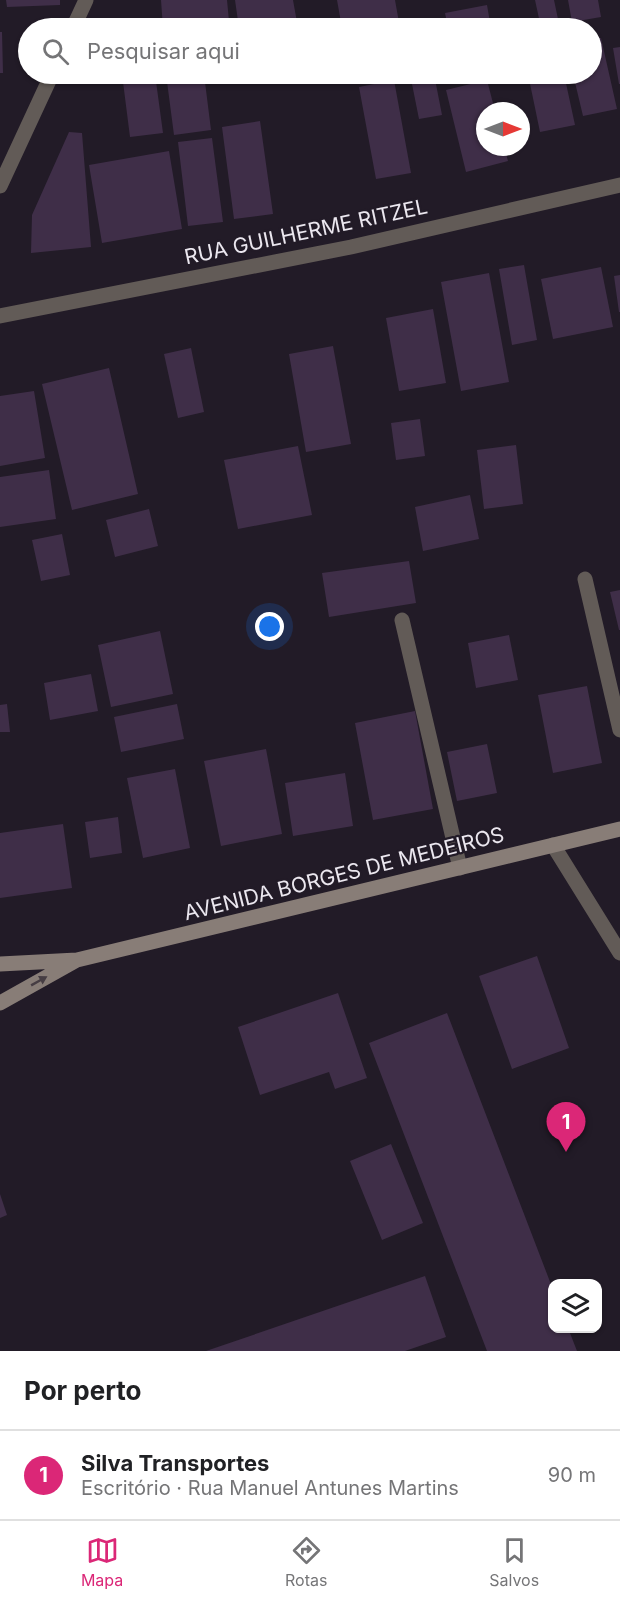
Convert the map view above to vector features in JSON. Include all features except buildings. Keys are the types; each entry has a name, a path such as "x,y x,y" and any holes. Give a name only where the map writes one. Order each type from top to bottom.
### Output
{"street":[{"path":"77,18 86,0"},
{"path":"0,186 47,84"},
{"name":"RUA GUILHERME RITZEL","path":"0,316 351,247 620,185"},
{"path":"585,579 620,730"},
{"path":"402,620 460,868"},
{"name":"AVENIDA BORGES DE MEDEIROS","path":"0,964 77,960 620,829"},
{"path":"553,845 620,953"},
{"name":"AVENIDA BORGES DE MEDEIROS","path":"0,1003 77,960"}],"place":[{"name":"Silva Transportes","path":"566,1152"}]}
